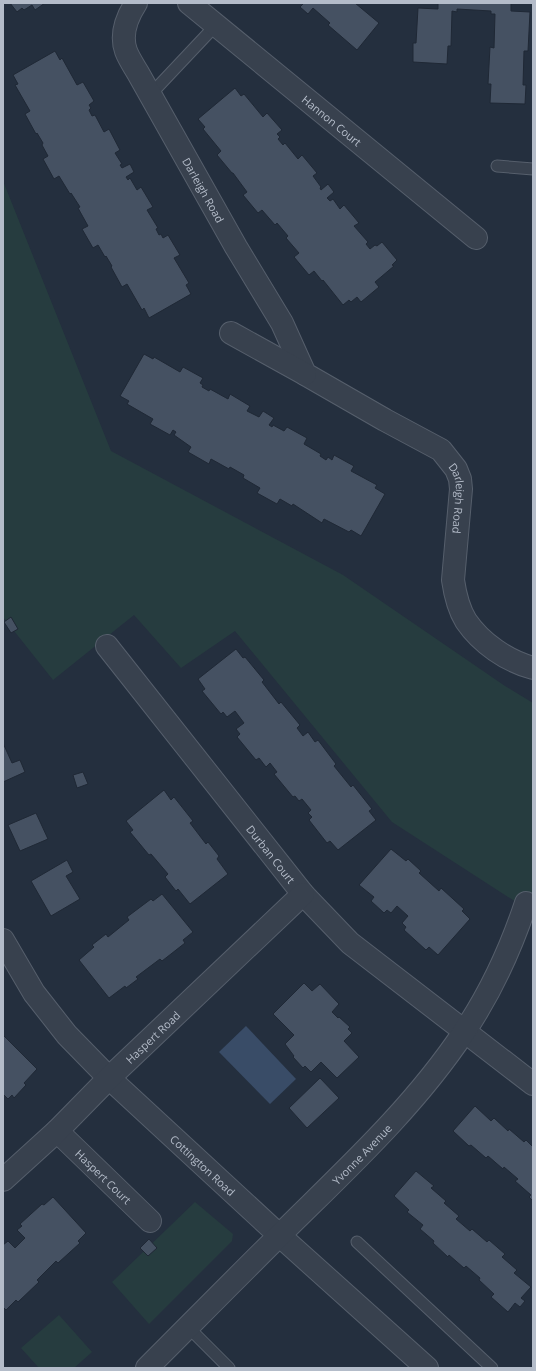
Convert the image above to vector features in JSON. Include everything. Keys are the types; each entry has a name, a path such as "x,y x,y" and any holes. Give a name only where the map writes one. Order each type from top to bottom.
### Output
{"street":[{"name":"Darleigh Road","path":"136,3 130,12 125,26 124,37 126,50 236,247 282,324 305,374"},
{"name":"Hannon Court","path":"189,3 476,238"},
{"name":"Darleigh Road","path":"231,332 385,420 433,445 441,450 452,462 460,479 461,489 453,580 454,592 459,607 466,621 484,641 509,659 533,668"},
{"name":"Durban Court","path":"107,646 303,894 350,943 533,1084"},
{"name":"Haspert Road","path":"3,1180 57,1131 109,1078 303,894"},
{"name":"Yvonne Avenue","path":"147,1368 387,1128 430,1079 465,1031 490,988 516,934 526,903"},
{"name":"Cottington Road","path":"3,940 34,993 68,1035 109,1078 279,1235 427,1368"},
{"name":"Haspert Court","path":"57,1131 150,1221"}],"lane":[{"path":"150,95 216,25"},
{"path":"497,166 533,169"},
{"path":"357,1242 492,1368"},
{"path":"188,1327 229,1368"}],"green space":[{"path":"3,181 111,451 343,575 505,686 533,703 533,913 392,822 235,631 181,668 134,615 53,680 3,617"},
{"path":"195,1202 233,1234 232,1241 149,1324 112,1282"},
{"path":"59,1315 92,1352 74,1368 39,1368 21,1348"}],"water":[{"path":"246,1026 296,1079 270,1104 219,1052"}],"building":[{"path":"10,3 45,3 35,10 32,5 24,10 22,8 17,12"},
{"path":"302,3 355,3 379,23 357,50 328,25 330,23 313,8 308,14 300,7 303,4"},
{"path":"438,3 511,3 511,11 530,12 528,51 524,51 523,85 526,85 525,104 490,103 491,84 488,84 490,47 494,48 495,14 491,14 491,11 457,9 457,12 452,11 451,46 448,46 447,64 413,62 413,43 416,43 418,8 438,9"},
{"path":"55,51 60,60 62,58 77,85 83,82 94,101 89,105 91,108 89,110 92,116 95,115 104,132 109,129 120,150 115,153 122,164 120,165 122,168 130,164 134,172 126,177 128,180 130,178 137,190 141,187 153,207 147,210 158,228 156,229 159,235 161,234 163,238 168,235 180,255 174,258 189,283 186,285 191,294 149,318 144,308 142,310 127,284 122,287 111,267 112,266 98,245 93,248 82,229 88,226 78,208 80,207 59,176 54,179 43,159 48,156 42,145 43,143 37,133 36,134 25,114 30,111 15,85 18,84 13,75"},
{"path":"235,88 241,96 244,94 263,117 267,113 282,130 277,134 280,137 278,139 283,145 285,143 298,159 302,155 317,173 313,176 321,187 321,190 328,184 334,192 327,198 330,201 333,199 340,209 344,205 359,223 354,226 368,242 366,244 370,249 382,242 397,260 392,265 394,266 375,282 379,287 361,302 357,297 351,302 349,300 343,305 314,271 309,275 294,257 299,253 286,238 288,236 277,223 275,225 262,210 258,213 243,195 247,192 217,155 221,151 203,129 205,127 198,119"},
{"path":"144,354 153,359 154,357 180,372 183,367 203,378 200,383 203,385 202,387 209,391 210,389 228,399 230,394 250,406 247,411 259,417 263,411 274,418 269,425 272,427 273,425 284,431 287,427 307,438 304,444 321,454 320,456 326,460 328,457 332,460 334,455 354,466 351,471 377,485 375,488 385,494 361,536 351,530 349,532 324,519 322,523 293,504 292,506 280,499 277,504 257,493 260,488 243,478 244,475 211,459 209,464 188,452 191,447 174,435 176,432 173,430 170,435 150,424 153,419 127,404 129,401 120,396"},
{"path":"11,617 18,629 11,633 4,622"},
{"path":"236,649 243,658 245,657 264,680 262,682 279,704 281,702 300,725 297,728 303,736 308,732 315,742 318,740 336,764 334,766 351,787 353,785 372,809 369,811 376,820 338,850 330,841 327,843 309,820 312,817 308,813 311,810 302,799 299,801 295,796 293,797 274,774 277,772 270,763 266,767 259,758 256,760 237,737 240,734 236,729 244,723 235,711 227,717 223,712 221,714 202,691 205,689 198,679"},
{"path":"3,743 12,763 20,760 25,772 3,782"},
{"path":"83,772 88,784 77,788 73,775"},
{"path":"164,790 171,800 174,797 193,821 190,823 206,844 208,842 219,856 217,859 228,874 190,904 178,889 176,891 165,877 168,874 151,854 149,855 130,832 133,830 126,821"},
{"path":"36,813 48,839 20,851 8,825"},
{"path":"391,849 406,861 408,859 421,871 419,873 439,891 441,888 464,909 462,911 470,919 438,955 429,947 426,950 404,930 406,927 402,923 408,916 397,906 391,913 387,910 384,913 371,901 374,897 359,885"},
{"path":"67,860 73,872 66,876 80,899 51,916 31,881"},
{"path":"162,894 193,932 183,940 185,943 162,961 160,959 136,977 138,979 126,988 125,986 109,998 79,960 94,947 92,945 106,934 108,937 129,920 127,917 151,899 153,901"},
{"path":"304,983 312,991 320,984 339,1004 332,1012 350,1027 348,1029 352,1033 344,1041 359,1057 337,1078 321,1062 311,1072 305,1066 303,1068 293,1057 294,1056 285,1044 294,1035 273,1014"},
{"path":"3,1035 37,1069 24,1083 26,1085 14,1098 12,1095 8,1099 3,1094"},
{"path":"320,1078 339,1098 307,1128 289,1108"},
{"path":"475,1106 491,1121 494,1118 508,1131 509,1129 524,1142 526,1140 533,1147 533,1201 529,1197 531,1195 515,1181 518,1179 488,1156 486,1158 471,1145 469,1146 453,1131"},
{"path":"416,1171 434,1186 431,1188 446,1201 444,1203 459,1216 456,1219 470,1231 472,1229 487,1242 489,1240 505,1254 502,1257 517,1270 514,1273 531,1287 521,1298 525,1301 520,1307 515,1303 508,1312 491,1297 494,1294 479,1280 480,1278 466,1266 464,1268 449,1255 448,1257 433,1243 434,1241 420,1229 423,1225 407,1212 409,1210 394,1196"},
{"path":"53,1197 86,1233 78,1241 80,1243 58,1263 56,1261 37,1280 39,1282 18,1302 16,1300 6,1310 3,1307 3,1245 8,1241 15,1248 25,1238 17,1230 22,1226 20,1224 42,1204 44,1205"},
{"path":"149,1239 157,1248 148,1256 140,1248"}]}
